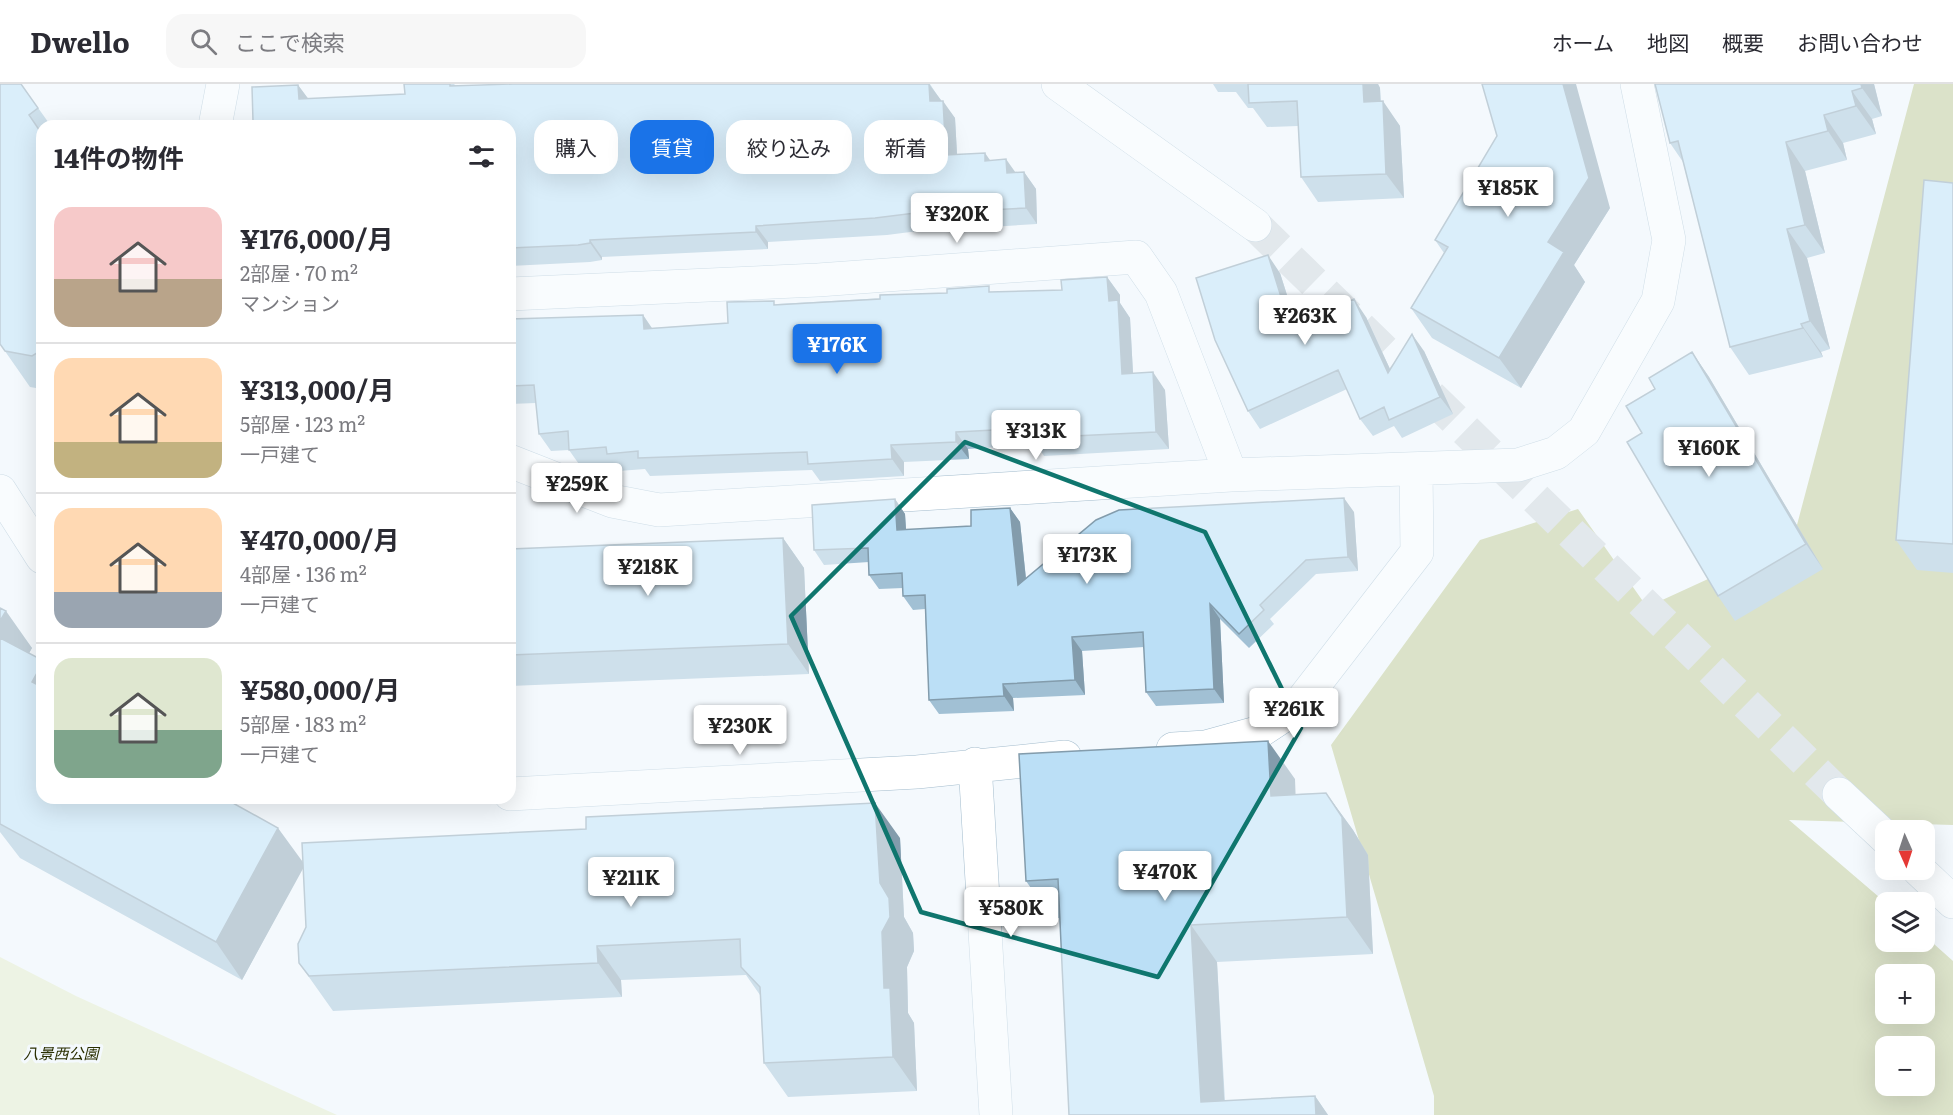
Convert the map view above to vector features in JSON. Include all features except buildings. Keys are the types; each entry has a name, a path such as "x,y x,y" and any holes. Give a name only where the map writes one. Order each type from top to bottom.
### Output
{"street":[{"path":"216,120 223,84"},
{"path":"1058,84 1255,225"},
{"path":"516,463 612,501 659,510 1231,475 1518,465 1556,453 1584,430 1658,301 1669,240 1637,84"},
{"path":"516,294 818,280 1136,257 1161,293 1231,475"},
{"path":"1148,751 1206,747 1257,733 1298,706 1417,552 1416,469"},
{"path":"0,491 36,548"},
{"path":"516,794 917,772 975,764 1089,755"},
{"path":"975,764 996,1115"},
{"path":"1839,794 1875,828"},
{"path":"1930,880 1953,902"}],"highlighted area":[{"path":"965,442 1205,532 1301,728 1158,977 921,912 791,616"}],"green space":[{"path":"1914,84 1953,84 1953,825 1935,824 1935,820 1875,820 1875,823 1789,820 1875,894 1875,952 1935,952 1935,945 1953,961 1953,1115 1434,1115 1434,1096 1331,745 1480,540 1578,509 1647,607 1793,540"},
{"name":"八景西公園","path":"0,957 76,996 337,1115 0,1115"}],"tunnel":[{"path":"1255,225 1839,794"}]}
